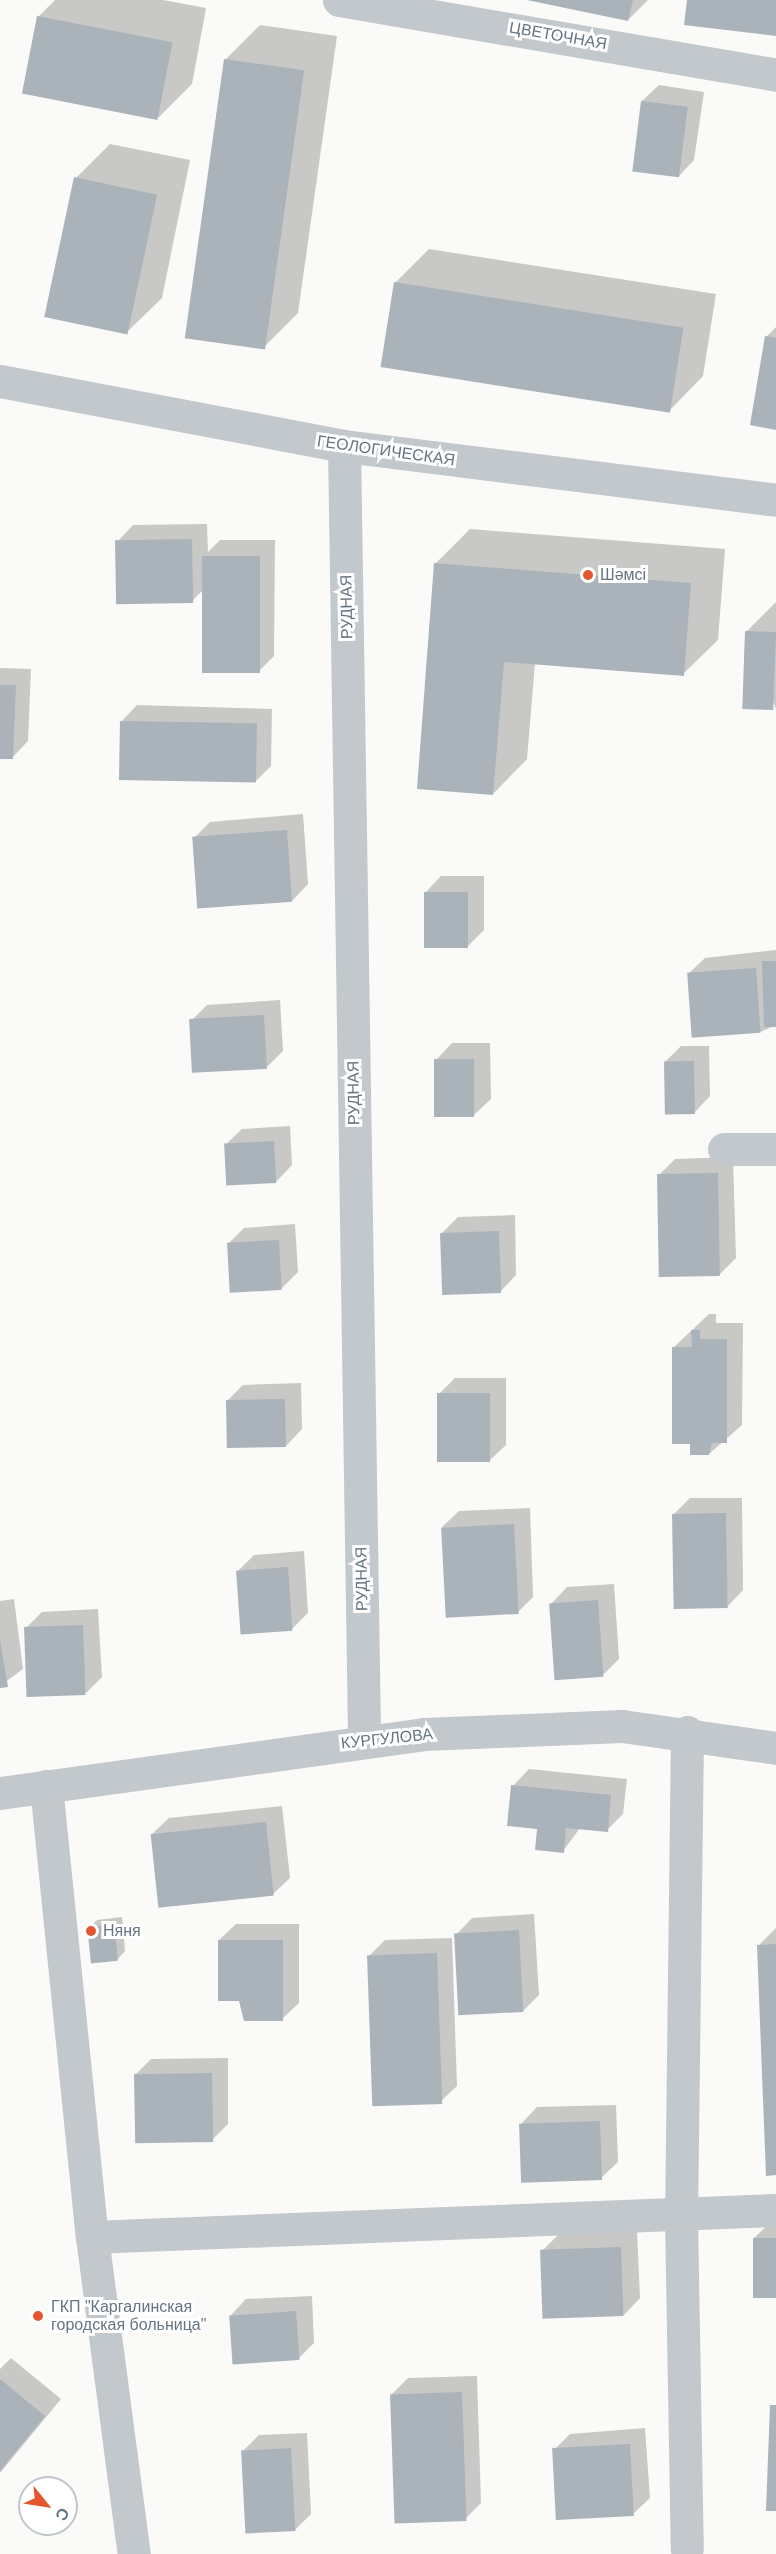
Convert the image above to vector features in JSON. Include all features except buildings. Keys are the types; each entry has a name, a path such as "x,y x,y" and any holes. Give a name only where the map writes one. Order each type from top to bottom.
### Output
{"street":[{"name":"ЦВЕТОЧНАЯ","path":"339,0 776,75"},
{"name":"ГЕОЛОГИЧЕСКАЯ","path":"0,381 344,446 776,500"},
{"name":"РУДНАЯ","path":"344,446 364,1740"},
{"path":"724,1149 776,1149"},
{"name":"КУРГУЛОВА","path":"0,1793 364,1740 553,1727 687,1732 776,1748"},
{"path":"687,1732 681,2217 687,2549"},
{"path":"46,1786 92,2237 134,2554"},
{"path":"92,2237 681,2217 776,2210"}],"place":[{"name":"Шәмсі","path":"588,575"},
{"name":"Няня","path":"91,1931"},
{"name":"ГКП \"Каргалинская городская больница\"","path":"38,2316"}]}
